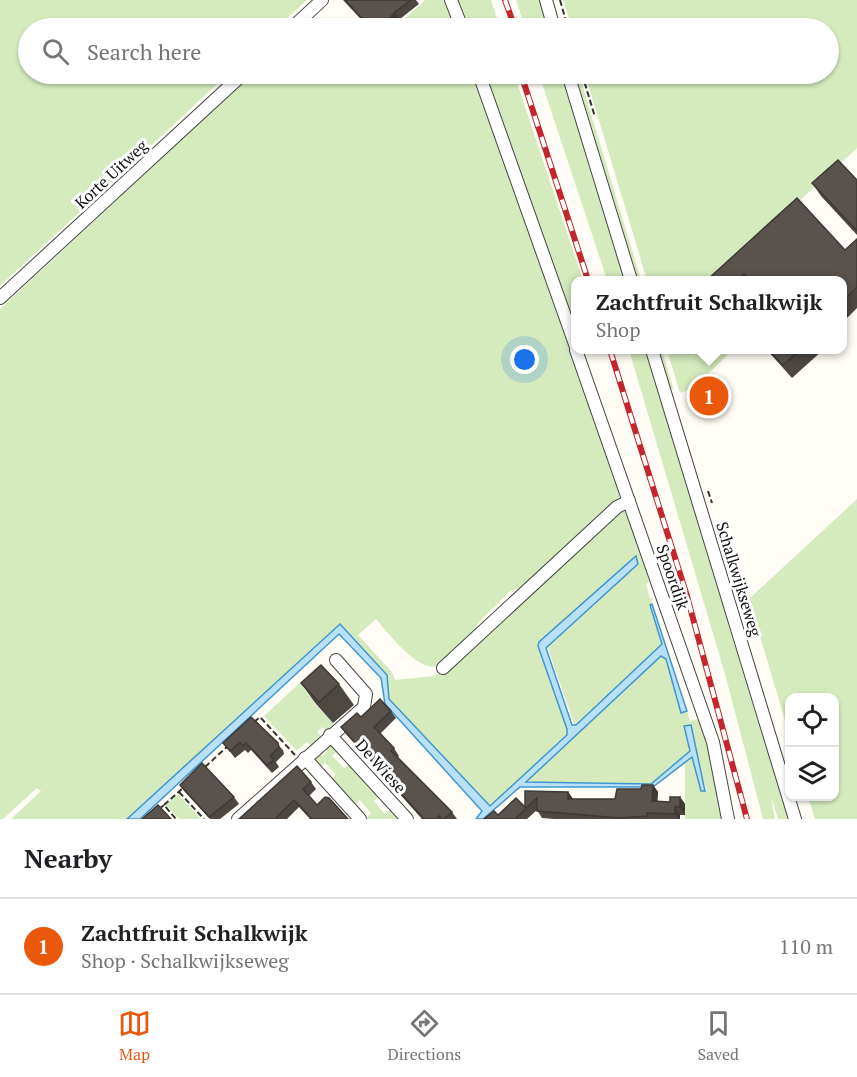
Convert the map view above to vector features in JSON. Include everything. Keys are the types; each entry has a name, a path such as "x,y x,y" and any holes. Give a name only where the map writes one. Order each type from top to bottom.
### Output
{"street":[{"path":"303,18 322,0"},
{"path":"451,0 458,18"},
{"path":"546,0 551,18"},
{"name":"Korte Uitweg","path":"0,298 232,84"},
{"name":"Spoordijk","path":"483,84 571,334"},
{"path":"571,84 630,276"},
{"name":"Spoordijk","path":"578,354 712,742 728,819"},
{"name":"Schalkwijkseweg","path":"653,354 795,819"},
{"path":"443,668 617,507 629,501"},
{"name":"De Wiese","path":"238,819 364,707 367,700 362,689 336,660"},
{"name":"De Wiese","path":"330,735 407,819"},
{"path":"303,760 360,819"}],"path":[{"path":"560,0 565,18"},
{"path":"253,723 261,717 303,760"},
{"path":"201,771 230,744"},
{"path":"156,812 186,785"},
{"path":"179,792 204,819"},
{"path":"164,806 176,819"}],"green space":[{"path":"0,0 307,0 287,18 18,18 18,84 217,84 0,286"},
{"path":"425,0 448,0 455,18 406,18"},
{"path":"457,0 491,0 497,18 464,18"},
{"path":"516,0 541,0 546,18 522,18"},
{"path":"563,0 857,0 857,148 717,276 646,276 588,84 839,84 839,18 569,18"},
{"path":"241,84 479,84 620,494 613,506 527,585 509,592 478,623 469,640 439,666 431,667 413,658 376,619 358,635 392,672 395,680 434,676 451,666 620,511 629,512 649,569 647,573 649,582 646,585 650,598 653,598 650,605 662,644 575,726 547,646 638,564 539,642 538,646 567,729 567,735 490,806 389,699 387,675 339,624 127,819 11,819 41,791 37,788 3,819 0,819 0,309"},
{"path":"487,84 517,84 582,276 571,276 571,320"},
{"path":"542,84 566,84 624,276 606,276"},
{"path":"578,84 582,84 640,276 637,276"},
{"path":"630,354 647,354 789,819 778,819 771,797 775,819 763,819 725,674"},
{"path":"659,354 663,354 674,391 670,387"},
{"path":"668,354 729,354 692,389 680,393"},
{"path":"857,499 857,819 815,819 809,801 839,801 839,693 785,693 785,720 749,599"},
{"path":"661,656 666,659 681,713 687,711 690,721 699,719 704,728 724,819 685,819 685,761 692,757 703,792 707,790 684,726 690,751 651,784 526,782"},
{"path":"319,665 335,683 314,703 334,724 326,731 322,727 317,732 321,736 311,746 307,742 297,751 264,716"},
{"path":"332,744 338,750 332,756 344,768 351,763 380,795 374,801 385,814 392,808 398,819 366,819 371,813 360,800 354,806 331,780 336,775 325,763 319,768 313,757 317,751 322,756 327,751 323,746"},
{"path":"178,794 201,819 179,819 166,805"}],"water":[{"path":"636,556 638,564 546,648 572,725 576,725 662,644 650,605 652,604 687,711 681,713 666,659 661,656 526,782 651,784 690,751 684,726 691,725 705,791 701,791 692,757 653,787 520,787 483,819 476,819 482,811 385,704 381,678 339,634 140,819 127,819 340,624 387,675 389,699 490,806 567,735 567,729 538,646 539,642"}],"building":[{"path":"345,0 411,0 390,18 362,18"},
{"path":"838,160 857,180 857,231 812,183"},
{"path":"797,198 845,250 857,239 857,287 847,297 847,276 746,276 744,274 742,276 711,276"},
{"path":"772,354 795,354 783,365"},
{"path":"321,665 339,684 319,702 301,683"},
{"path":"380,699 391,711 374,727 394,748 391,751 452,812 444,819 439,816 437,819 424,819 341,727 357,713 361,717"},
{"path":"251,717 278,743 279,747 270,756 274,760 267,765 246,743 243,746 240,742 230,751 223,743"},
{"path":"202,763 234,797 209,817 180,785"},
{"path":"297,766 311,782 303,789 317,805 325,797 329,798 348,819 312,819 294,800 275,819 239,819"},
{"path":"642,785 653,785 652,801 670,802 670,797 680,797 680,807 675,807 675,814 647,813 647,816 620,818 537,811 537,798 515,819 484,819 494,811 498,815 516,798 525,807 525,791 568,792 568,799 615,799 617,789 641,789"},
{"path":"158,805 171,819 142,819"}],"railway":[{"path":"505,0 511,18"},
{"path":"524,84 587,276"},
{"path":"611,354 687,596 747,819"}],"place":[{"name":"Zachtfruit Schalkwijk","path":"709,396"}]}
